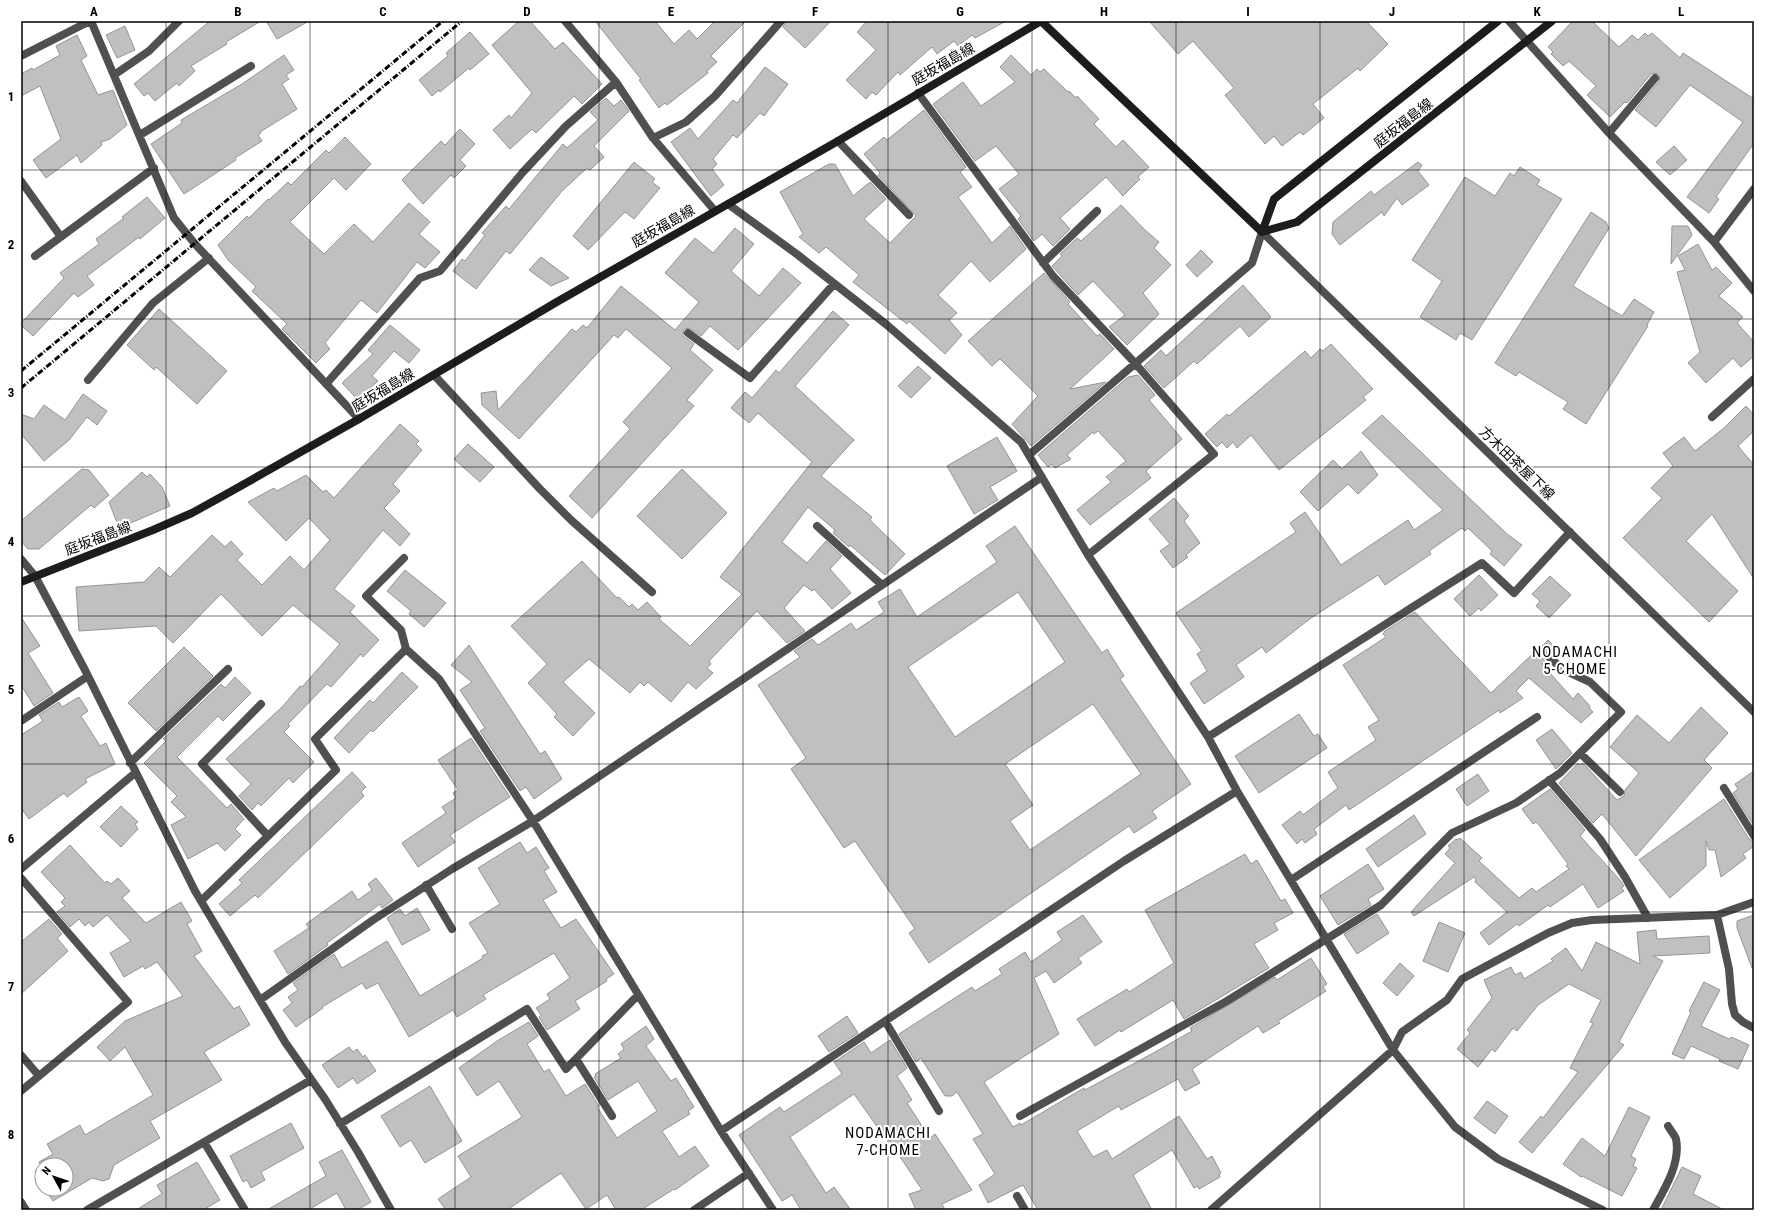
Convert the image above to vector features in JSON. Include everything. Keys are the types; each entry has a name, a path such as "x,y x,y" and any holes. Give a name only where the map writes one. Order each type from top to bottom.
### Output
{"main road":[{"name":"庭坂福島線","path":"21,582 192,513 359,419 555,303 838,141 1041,21 1262,232"},
{"name":"庭坂福島線","path":"1262,232 1274,198 1498,21"},
{"name":"庭坂福島線","path":"1262,232 1297,222 1552,21"}],"street":[{"path":"21,56 91,21 174,218 209,258 359,419"},
{"path":"114,75 149,51 179,21"},
{"path":"566,21 616,82 654,138 715,211"},
{"path":"654,138 686,122 715,96 781,21"},
{"path":"1509,21 1609,133 1714,242 1753,288"},
{"path":"140,135 251,66"},
{"path":"1609,133 1655,78"},
{"path":"326,384 420,278 440,270 529,166 566,126 616,82"},
{"path":"918,93 1053,276 1134,362 1214,454 1088,555"},
{"path":"838,141 909,214"},
{"path":"35,256 154,168"},
{"path":"21,181 61,237"},
{"path":"1714,242 1754,189"},
{"path":"728,204 887,325 1022,442 1088,555 1208,737 1237,791 1393,1050 1455,1127 1498,1159 1603,1210"},
{"path":"1043,263 1096,211"},
{"path":"1029,455 1134,362 1252,263 1262,232"},
{"name":"方木田茶屋下線","path":"1262,232 1754,712"},
{"path":"88,380 153,303 209,258"},
{"path":"688,333 750,378 834,284"},
{"path":"434,375 471,413 540,489 571,520 652,592"},
{"path":"1712,418 1754,379"},
{"path":"260,1000 373,920 426,885 533,822 1042,477"},
{"path":"817,526 882,585"},
{"path":"1208,737 1482,562 1514,594 1570,532"},
{"path":"404,558 366,596 400,630 406,649 439,679 533,822 721,1131 773,1210"},
{"path":"21,559 35,576 88,676 135,773 201,901 260,1000 340,1124 391,1210"},
{"path":"201,901 336,770 315,739 406,649"},
{"path":"1020,1116 1227,1001 1381,905 1452,833 1516,803 1560,772 1621,712 1590,682 1562,669 1543,651"},
{"path":"130,762 228,668"},
{"path":"21,721 88,676"},
{"path":"261,704 202,764 268,836"},
{"path":"1291,880 1537,717"},
{"path":"1580,753 1620,792"},
{"path":"21,869 135,773"},
{"path":"1549,780 1600,839 1625,877 1648,918"},
{"path":"1724,788 1754,836"},
{"path":"721,1131 1124,861 1237,791"},
{"path":"21,878 128,1002 21,1091"},
{"path":"426,885 452,929"},
{"path":"1211,1210 1393,1050 1402,1032 1447,1000 1462,979 1548,933 1572,923 1592,920 1717,915 1754,902"},
{"path":"1717,915 1729,969 1732,1004 1735,1015 1743,1022 1754,1028"},
{"path":"340,1124 527,1009 566,1069 638,995"},
{"path":"885,1021 939,1111"},
{"path":"21,1055 39,1076"},
{"path":"576,1059 612,1116"},
{"path":"87,1210 311,1080"},
{"path":"1653,1210 1668,1182 1677,1154 1676,1138 1668,1126"},
{"path":"204,1142 245,1210"},
{"path":"694,1210 749,1173"},
{"path":"1017,1196 1025,1210"},
{"path":"21,1202 26,1210"}],"building":[{"path":"210,21 261,21 226,42 227,44 191,66 195,71 179,86 177,83 155,101 148,93 144,96 134,84"},
{"path":"266,21 309,21 277,39"},
{"path":"519,21 530,21 555,49 563,42 602,84 582,104 574,96 536,133 532,129 510,149 493,130 509,115 511,118 532,93 492,45"},
{"path":"595,21 655,21 674,44 689,30 697,39 715,21 746,21 711,56 717,62 707,71 708,73 667,105 665,103 659,108 639,80 641,79"},
{"path":"786,21 831,21 805,48 783,27"},
{"path":"867,21 1006,21 975,38 972,35 958,46 954,41 937,54 932,47 900,75 898,72 876,95 872,92 866,99 846,80 876,50 857,32"},
{"path":"1149,21 1366,21 1388,44 1360,71 1358,68 1313,104 1324,118 1303,135 1300,132 1282,146 1274,136 1265,144 1225,95 1234,88 1193,41 1178,54"},
{"path":"1573,21 1592,21 1619,47 1632,35 1638,40 1645,33 1648,36 1652,33 1680,58 1683,53 1754,99 1754,143 1716,197 1719,199 1709,213 1687,197 1743,122 1690,85 1656,127 1635,110 1659,81 1660,76 1656,73 1651,74 1627,103 1625,102 1610,117 1587,95 1596,86 1569,61 1563,66 1551,54 1553,52 1548,47"},
{"path":"125,26 135,50 117,58 106,35"},
{"path":"470,32 489,54 470,70 469,68 440,92 439,90 432,96 419,80 448,56 446,53"},
{"path":"77,35 87,56 81,60 98,95 113,90 127,125 110,139 101,142 102,145 81,163 77,155 46,178 33,160 61,139 40,86 21,96 21,74 32,68 33,70 60,55 56,46"},
{"path":"284,55 294,70 286,75 289,79 282,84 297,109 260,132 261,133 258,135 262,141 184,194 151,144 182,123 181,120 242,84"},
{"path":"1011,55 1031,75 1037,69 1040,72 1044,69 1068,92 1069,91 1076,98 1077,96 1099,119 1094,124 1116,147 1123,140 1149,167 1138,177 1140,179 1123,196 1106,177 1060,218 1070,229 1053,246 1042,234 1034,241 1018,219 1021,216 999,189 1019,174 996,146 975,161 933,104 963,82 981,106 1015,82 1000,67"},
{"path":"765,67 788,84 764,116 760,113 737,138 733,135 713,159 717,164 712,169 724,185 711,196 671,142 690,128 698,139 733,100 737,103"},
{"path":"606,98 614,106 621,100 629,111 594,146 604,157 590,170 587,168 562,191 510,254 506,251 476,289 453,271 462,259 465,261 485,235 482,233 506,206 509,209 563,144 567,148 598,120 590,112"},
{"path":"924,110 966,167 960,172 972,187 958,197 992,243 1010,226 1026,249 990,282 971,261 938,295 957,313 949,320 962,335 945,354 909,321 907,324 853,282 859,275 826,247 819,253 799,237 803,234 780,192 829,164 835,164 853,196 870,182 886,199 864,219 890,243 916,216 878,175 880,173 864,154 884,137 887,140"},
{"path":"460,129 475,144 460,160 466,166 454,178 451,175 423,204 402,180 441,141 445,145"},
{"path":"345,137 371,164 346,190 334,178 290,222 324,254 354,224 373,242 409,203 430,222 419,234 440,252 425,268 417,262 377,313 361,300 325,343 330,349 316,363 282,329 287,324 252,291 256,287 228,260 218,245 247,216 249,218 288,182 291,185 326,150 329,153"},
{"path":"1674,146 1687,160 1670,175 1656,162"},
{"path":"634,162 655,179 652,182 660,188 634,219 625,212 588,250 573,236"},
{"path":"1418,162 1422,165 1418,171 1429,185 1402,205 1397,198 1384,216 1382,212 1340,245 1332,234 1333,222 1371,191 1374,195"},
{"path":"1520,167 1540,180 1537,185 1562,199 1472,340 1460,333 1456,340 1420,317 1442,281 1412,260 1465,177 1495,196 1510,173 1514,176"},
{"path":"147,197 165,218 140,239 139,237 87,276 94,285 78,297 74,293 33,336 21,325 21,323 64,278 60,273 99,244 96,239 124,218 122,217"},
{"path":"1121,205 1159,242 1154,248 1171,265 1143,293 1159,314 1127,345 1109,327 1125,315 1093,281 1078,295 1052,266 1062,256 1060,254 1077,238 1081,241"},
{"path":"1591,212 1606,222 1609,228 1573,286 1622,316 1634,299 1654,312 1647,325 1648,326 1586,424 1563,409 1568,402 1519,372 1516,376 1495,363"},
{"path":"1672,226 1688,226 1692,235 1671,264"},
{"path":"735,228 754,244 731,271 759,296 783,268 801,283 738,350 710,326 701,336 689,328 684,329 683,336 694,344 690,350 713,370 687,400 694,406 592,518 569,496 630,429 623,422 672,368 626,329 618,338 614,335 519,439 482,405 481,393 496,391 498,410 572,329 576,332 583,325 587,328 621,286 675,330 699,302 665,273 695,238 713,253"},
{"path":"1698,244 1712,270 1716,267 1732,283 1719,296 1743,317 1737,323 1754,342 1754,356 1741,367 1733,358 1706,383 1688,363 1700,352 1677,272 1685,270 1678,256"},
{"path":"1201,250 1213,262 1197,277 1186,265"},
{"path":"541,257 569,278 551,286 529,270"},
{"path":"1044,273 1070,302 1068,304 1097,336 1100,334 1114,349 1070,389 1106,382 1031,446 1012,424 1038,396 1000,359 992,366 968,341"},
{"path":"1243,285 1271,317 1249,337 1240,326 1197,364 1194,361 1164,388 1144,366 1161,350 1166,356"},
{"path":"159,309 227,371 197,404 156,367 154,370 127,345"},
{"path":"833,311 849,325 795,386 854,440 821,476 872,517 870,520 905,554 885,575 850,545 849,547 833,533 835,530 808,507 782,542 807,563 826,541 842,556 830,569 851,593 832,609 814,589 812,591 804,585 784,608 805,631 787,643 757,611 709,661 711,664 707,668 713,673 696,689 688,682 671,702 648,682 644,686 640,682 630,693 589,659 563,682 595,713 573,736 554,717 557,714 528,683 547,664 511,626 582,561 617,598 619,597 629,607 632,604 638,610 647,602 661,617 659,619 690,646 742,594 720,577 812,462 758,413 749,423 731,408 745,392 752,398 776,370 779,373"},
{"path":"390,325 420,350 409,363 394,351 372,376 378,381 358,400 342,383 373,354 368,350"},
{"path":"1331,344 1373,389 1363,397 1366,400 1279,470 1251,435 1237,448 1233,442 1227,448 1222,442 1217,447 1205,434 1227,414 1229,416 1305,351 1311,358 1320,349 1323,351"},
{"path":"918,366 931,378 911,398 898,386"},
{"path":"1138,375 1155,395 1149,400 1182,439 1146,471 1151,478 1090,525 1077,510 1111,482 1106,477 1126,461 1098,431 1094,434 1093,432 1067,455 1071,459 1055,468 1052,464 1048,467 1038,455 1128,377"},
{"path":"83,394 107,411 97,425 87,417 69,440 44,461 21,434 21,414 34,419 44,405 65,420"},
{"path":"1746,406 1754,415 1754,431 1738,446 1754,465 1754,579 1712,514 1686,541 1738,591 1709,622 1623,538 1662,498 1651,488 1673,466 1663,453 1684,437 1695,451 1724,428"},
{"path":"1382,415 1507,534 1522,545 1504,566 1490,554 1492,551 1468,528 1465,531 1462,528 1429,551 1431,554 1385,585 1378,575 1311,618 1266,653 1262,647 1236,665 1244,677 1204,704 1190,683 1207,671 1197,654 1202,651 1176,613 1296,532 1290,523 1305,512 1341,565 1408,520 1414,530 1443,510 1362,433"},
{"path":"400,424 419,441 416,444 422,450 393,484 400,491 384,508 410,534 400,546 383,530 334,589 355,606 350,612 379,640 363,657 361,654 331,687 327,684 288,724 290,726 284,732 314,762 293,783 289,778 261,806 258,803 252,810 239,796 251,784 226,759 283,706 300,686 302,687 340,644 293,605 262,636 221,594 173,643 156,626 79,631 76,587 144,582 159,567 170,577 212,535 225,547 231,541 243,554 237,560 262,585 290,556 304,570 330,540 309,518 286,541 248,502 274,488 277,491 306,475 323,492 326,490 334,498"},
{"path":"997,437 1017,471 990,487 998,500 974,514 947,466"},
{"path":"468,444 494,467 480,482 454,459"},
{"path":"1361,451 1378,475 1358,494 1348,484 1318,511 1300,492 1333,460 1342,469"},
{"path":"82,469 89,470 109,495 94,508 91,505 39,549 28,549 21,541 21,521"},
{"path":"682,469 727,513 682,559 637,516"},
{"path":"142,472 147,477 150,474 162,487 170,506 119,528 109,502"},
{"path":"1174,498 1189,516 1184,521 1200,543 1186,555 1188,557 1173,568 1160,551 1170,544 1149,519"},
{"path":"1015,526 1102,653 1107,649 1124,676 1120,679 1191,784 1152,811 1157,818 1134,833 1129,826 929,963 909,933 915,929 855,841 844,848 791,769 806,758 758,685 800,657 794,651 812,639 818,645 851,623 856,630 884,612 878,602 900,589 917,617 997,562 986,546","holes":["1018,592 1065,662 955,737 908,667","1093,704 1141,774 1030,850 1010,821 1033,805 1005,764"]},
{"path":"405,570 446,603 424,627 409,614 411,611 387,591"},
{"path":"1479,575 1498,595 1481,611 1479,608 1470,616 1454,599"},
{"path":"1550,576 1571,595 1549,618 1536,606 1540,601 1532,594"},
{"path":"1415,612 1491,693 1538,649 1539,655 1545,661 1542,664 1573,699 1578,693 1590,706 1589,708 1593,712 1581,723 1529,678 1516,691 1523,698 1500,713 1499,710 1349,810 1346,805 1314,829 1317,834 1305,843 1302,839 1297,844 1282,825 1300,811 1303,815 1338,788 1328,772 1376,740 1368,727 1379,720 1343,665 1386,637 1383,634 1385,631"},
{"path":"21,617 40,646 28,653 53,693 34,706 21,685"},
{"path":"1548,640 1557,649 1553,653 1546,647 1542,646"},
{"path":"469,645 540,754 545,751 562,779 534,799 526,787 520,791 480,731 485,728 460,690 472,682 451,665"},
{"path":"184,647 213,676 156,731 128,703"},
{"path":"402,672 418,687 373,732 371,730 349,753 334,738 370,700 373,703"},
{"path":"235,677 251,693 223,721 218,716 177,757 227,808 231,804 244,819 235,829 241,835 225,851 217,843 188,859 171,825 186,817 171,802 177,796 144,763 166,741 163,739 221,684 225,688"},
{"path":"79,697 88,711 81,716 100,746 106,743 115,764 85,779 87,782 67,797 64,793 29,819 21,808 21,735 43,721 39,715 59,702 62,707"},
{"path":"1701,707 1728,733 1704,760 1712,768 1636,856 1602,814 1593,823 1559,783 1578,763 1580,765 1583,763 1617,800 1624,796 1625,790 1639,773 1610,747 1637,715 1669,743"},
{"path":"1299,714 1314,736 1318,734 1327,748 1259,793 1235,756"},
{"path":"1552,729 1572,753 1556,769 1536,740"},
{"path":"471,738 510,797 450,835 455,842 418,867 402,843 446,813 442,807 456,798 453,793 458,790 438,760"},
{"path":"1754,771 1754,826 1733,793 1738,789 1735,784"},
{"path":"352,772 366,787 361,792 364,796 258,898 255,895 230,916 219,904 242,883 239,880"},
{"path":"1478,774 1489,791 1467,806 1456,789"},
{"path":"1550,789 1585,830 1580,836 1620,880 1624,886 1621,888 1624,891 1598,908 1583,884 1550,907 1548,905 1519,926 1517,924 1489,945 1480,933 1507,912 1475,882 1476,879 1474,877 1414,916 1411,912 1455,863 1445,854 1450,848 1448,846 1456,839 1457,840 1460,838 1482,858 1479,861 1519,898 1532,888 1536,892 1569,869 1566,866 1568,864 1539,825 1536,822 1533,824 1522,809"},
{"path":"1724,799 1749,839 1754,841 1754,846 1743,854 1746,858 1721,877 1715,850 1709,850 1706,841 1706,866 1670,898 1639,860"},
{"path":"121,806 138,822 135,824 138,829 121,847 100,827"},
{"path":"1414,815 1426,834 1378,867 1366,849"},
{"path":"520,842 527,853 536,847 549,868 544,871 557,892 543,900 561,928 576,919 614,974 606,979 607,981 575,1001 580,1009 547,1030 539,1017 541,1015 536,1008 550,999 547,994 570,978 554,953 483,995 486,999 457,1017 453,1010 409,1037 378,983 366,989 362,983 322,1007 323,1008 296,1027 283,1010 292,1003 288,997 298,990 293,983 334,954 342,968 387,941 420,996 483,958 482,956 488,953 469,923 500,904 478,868"},
{"path":"70,845 105,883 107,881 111,884 118,878 130,891 122,898 146,923 181,902 192,921 187,924 202,951 194,956 234,1009 239,1006 250,1025 204,1052 222,1080 150,1121 160,1138 114,1165 109,1179 103,1181 92,1178 74,1189 74,1157 48,1157 53,1154 47,1144 80,1125 85,1135 153,1095 125,1047 110,1061 97,1047 125,1021 183,996 157,962 145,969 143,966 124,977 110,953 131,941 107,915 93,927 89,922 85,926 79,919 70,927 57,912 65,906 61,902 65,898 41,872"},
{"path":"1245,854 1251,864 1257,860 1281,901 1285,899 1293,913 1274,923 1278,930 1254,944 1269,968 1184,1019 1173,1000 1095,1046 1077,1019 1127,989 1129,992 1174,963 1145,910"},
{"path":"1368,864 1384,889 1368,899 1371,905 1338,925 1320,896"},
{"path":"376,878 393,900 382,908 380,904 288,974 274,951 309,928 306,924 352,891 358,900 372,890 368,884"},
{"path":"417,908 430,930 402,945 387,918 400,909 405,916"},
{"path":"1377,914 1389,933 1357,954 1344,934"},
{"path":"1083,915 1102,942 1078,958 1082,963 1054,983 1046,971 1034,978 1059,1034 984,1082 1013,1127 1020,1123 1021,1125 1084,1088 1085,1090 1157,1051 1192,1031 1190,1028 1275,977 1277,980 1311,958 1327,984 1323,987 1326,991 1278,1021 1280,1023 1263,1033 1258,1026 1192,1069 1200,1083 1185,1091 1178,1079 1121,1110 1119,1106 1077,1131 1093,1157 1107,1150 1112,1159 1179,1116 1207,1159 1212,1156 1221,1173 1219,1174 1220,1177 1199,1189 1198,1186 1194,1188 1172,1150 1133,1175 1152,1210 1038,1210 1023,1185 988,1203 979,1185 995,1174 973,1139 983,1134 957,1092 952,1096 945,1096 921,1058 916,1062 899,1034 972,987 975,991 1002,974 999,969 1025,952 1031,962 1062,940 1057,932"},
{"path":"1754,915 1754,968 1752,968 1737,928 1737,921"},
{"path":"49,919 62,934 57,938 68,951 21,994 21,942"},
{"path":"1439,922 1465,933 1448,972 1423,961"},
{"path":"1656,930 1657,939 1709,936 1710,953 1653,956 1663,961 1619,1042 1624,1045 1532,1153 1519,1142 1541,1116 1543,1118 1578,1072 1570,1068 1593,1023 1590,1022 1601,1000 1569,984 1538,1005 1517,1031 1513,1028 1495,1052 1492,1049 1478,1067 1457,1049 1470,1033 1467,1030 1492,998 1484,980 1511,967 1515,975 1521,972 1524,979 1553,961 1551,959 1566,948 1582,971 1596,942 1640,964 1637,932"},
{"path":"1400,963 1414,976 1397,996 1383,983"},
{"path":"1704,982 1720,990 1701,1026 1729,1039 1731,1037 1749,1045 1738,1069 1691,1046 1684,1059 1672,1054 1691,1012 1689,1011"},
{"path":"847,1016 858,1033 829,1052 818,1036"},
{"path":"529,1022 538,1036 527,1044 544,1072 549,1069 566,1096 585,1084 599,1106 597,1107 617,1138 657,1111 638,1081 608,1100 594,1077 596,1076 595,1074 621,1058 618,1054 624,1049 621,1044 646,1026 654,1039 646,1046 671,1081 676,1078 694,1107 688,1111 690,1114 662,1131 679,1157 695,1146 709,1166 675,1190 674,1189 641,1210 616,1210 607,1195 586,1209 561,1173 507,1210 446,1210 438,1199 471,1177 458,1156 522,1117 499,1081 477,1096 459,1068 497,1041"},
{"path":"890,1040 907,1068 897,1076 912,1100 907,1103 930,1138 935,1134 972,1190 942,1204 945,1210 916,1210 909,1194 922,1190 885,1134 883,1135 854,1094 790,1137 826,1193 834,1187 851,1210 801,1210 792,1195 782,1201 739,1135 780,1107 784,1112 842,1074 834,1062 864,1042 871,1053"},
{"path":"349,1047 353,1052 357,1049 363,1057 365,1055 376,1071 357,1084 353,1078 338,1088 322,1065"},
{"path":"430,1086 462,1141 425,1163 411,1140 400,1147 381,1116"},
{"path":"1487,1101 1508,1116 1495,1134 1474,1118"},
{"path":"1629,1107 1650,1117 1631,1156 1636,1159 1633,1166 1637,1168 1622,1196 1582,1176 1581,1177 1563,1164 1582,1138 1605,1156"},
{"path":"291,1123 304,1148 261,1172 265,1180 251,1188 247,1180 243,1182 230,1156"},
{"path":"342,1150 371,1202 357,1210 346,1210 337,1193 308,1210 267,1210 326,1176 319,1162"},
{"path":"197,1162 220,1200 203,1210 136,1210 162,1194 157,1185"},
{"path":"1682,1167 1701,1176 1693,1194 1724,1210 1661,1210"},
{"path":"50,1197 60,1197 53,1201"}],"railway":[{"path":"21,371 443,21"},
{"path":"21,388 462,21"}],"district":[{"name":"NODAMACHI 5-CHOME","path":"1575,660"},
{"name":"NODAMACHI 7-CHOME","path":"888,1142"}]}
